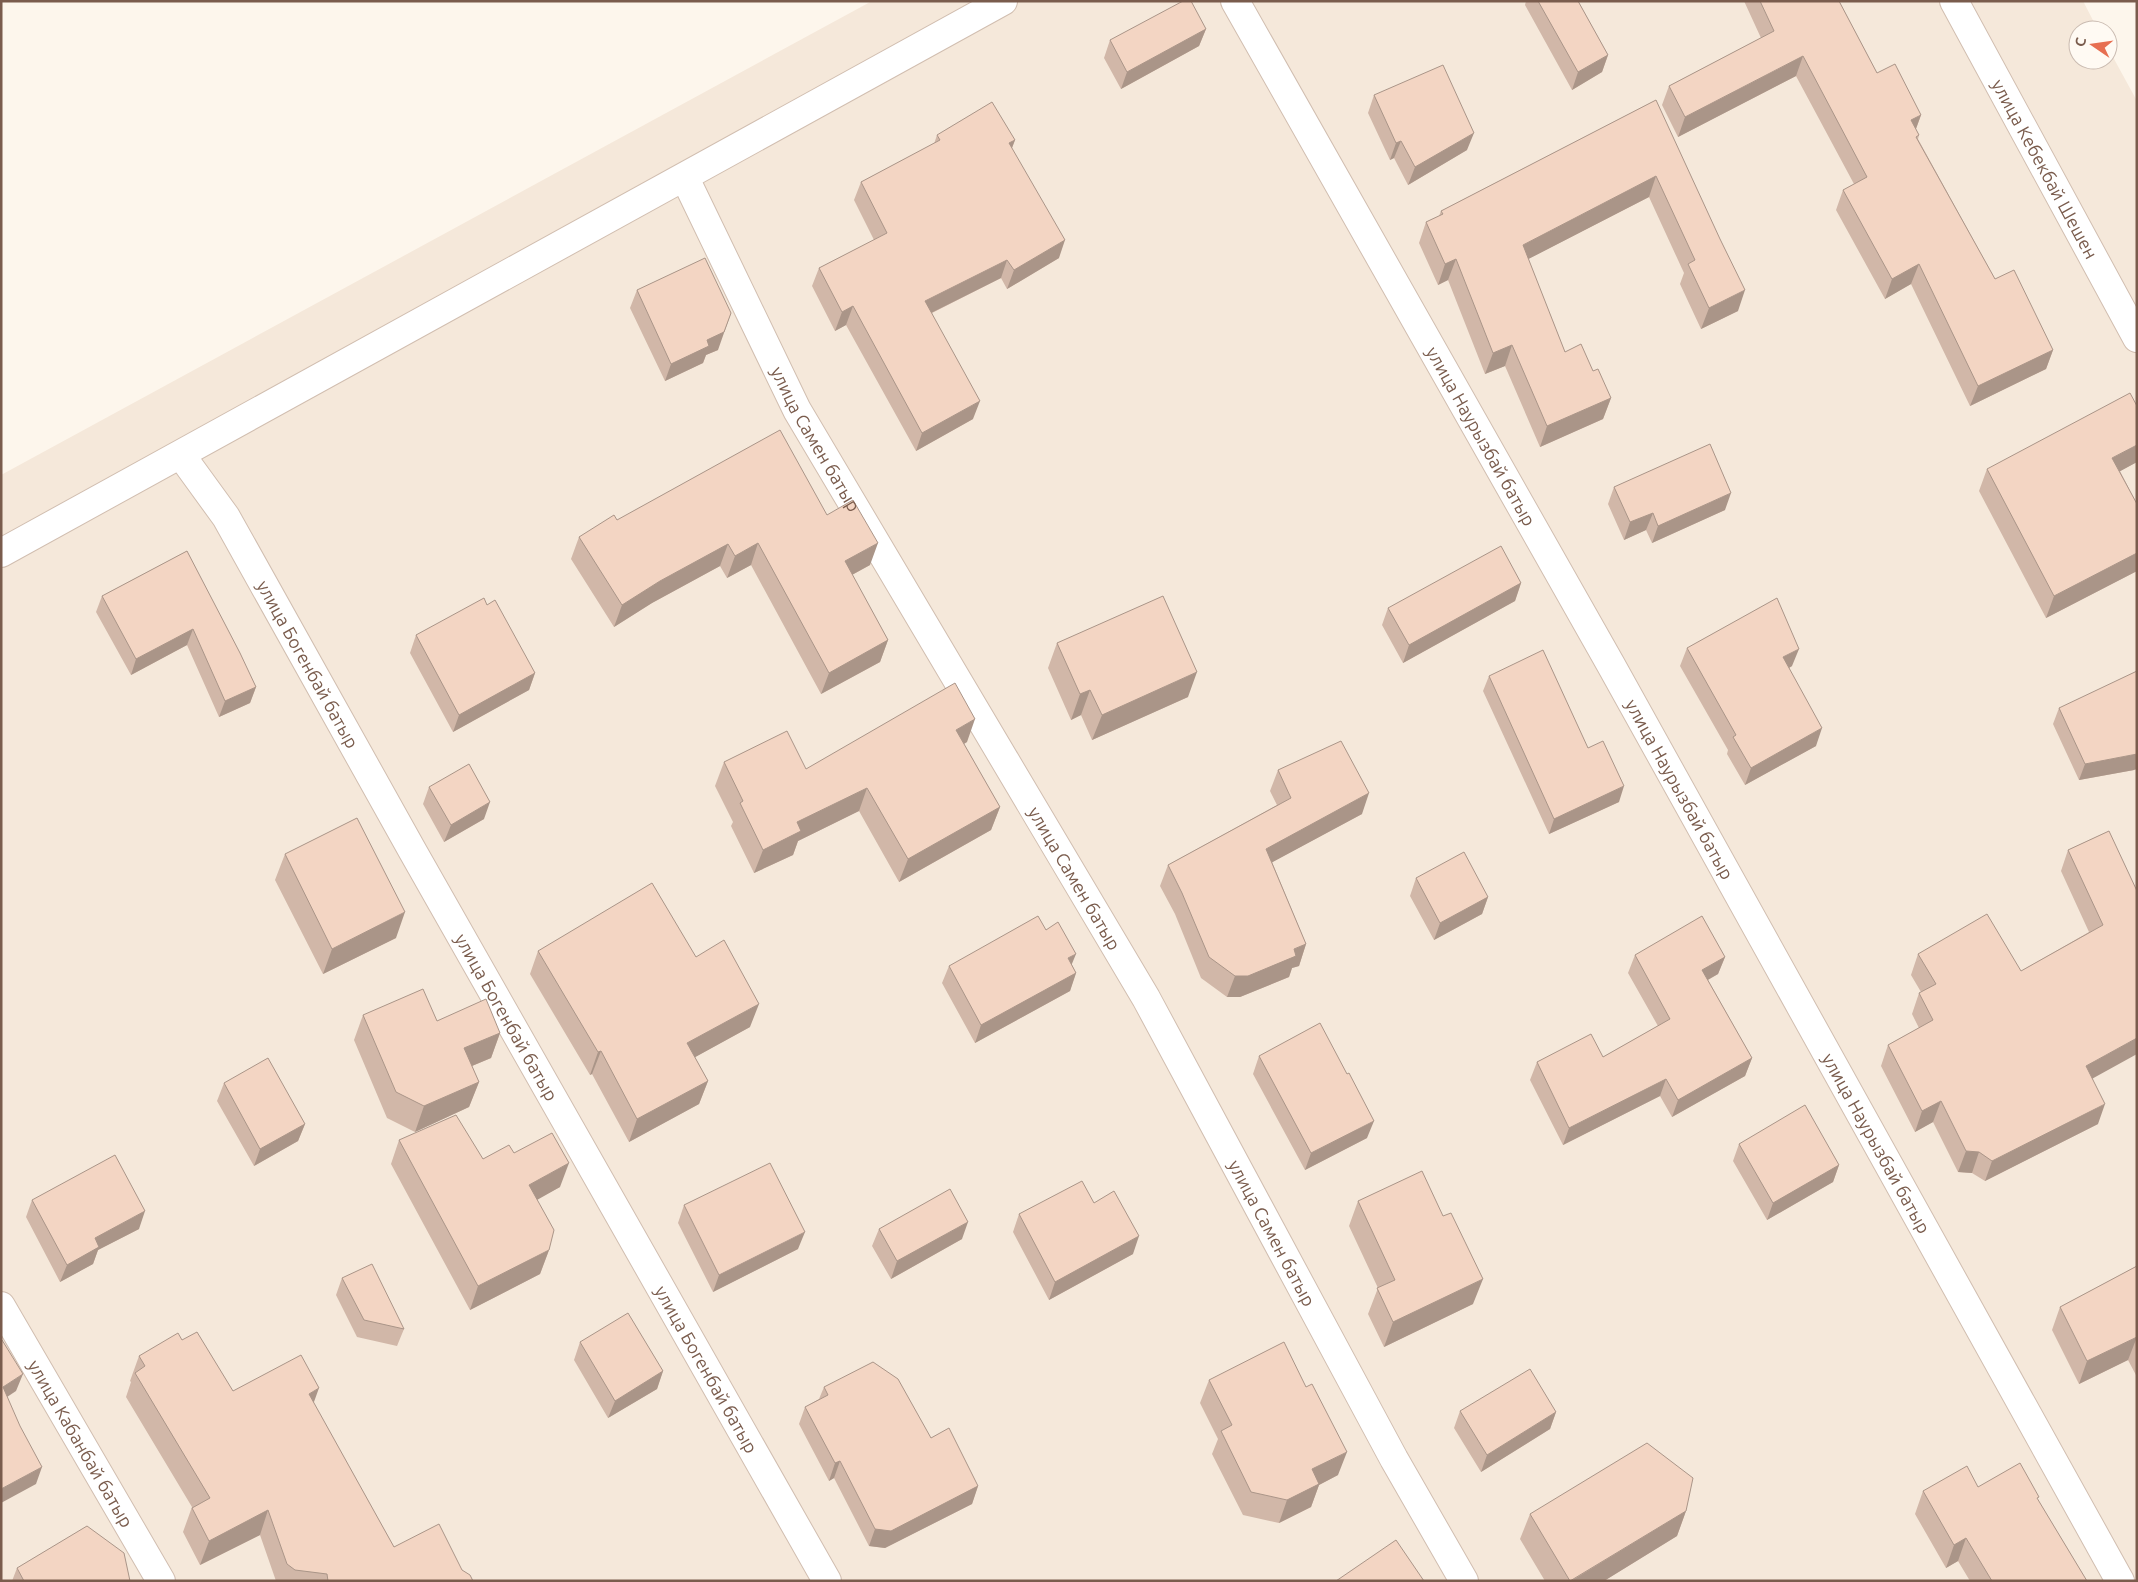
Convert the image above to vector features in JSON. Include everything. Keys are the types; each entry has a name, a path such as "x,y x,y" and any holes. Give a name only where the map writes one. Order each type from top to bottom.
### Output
{"street":[{"path":"1,554 1003,1"},
{"name":"улица Наурызбай батыр","path":"1235,1 1611,665 2120,1581"},
{"name":"улица Кебекбай Шешен","path":"1954,1 2137,338"},
{"name":"улица Самен батыр","path":"685,178 797,410 1146,998 1390,1450 1464,1581"},
{"name":"улица Богенбай батыр","path":"182,455 226,517 412,850 827,1581"},
{"name":"улица Кабанбай батыр","path":"1,1306 161,1581"}],"shaded area":[{"path":"872,1 2083,1 2093,20 2068,20 2068,70 2118,70 2118,66 2137,101 2137,1581 1,1581 1,475"}],"building":[{"path":"1183,1 1191,1 1206,29 1127,72 1110,40"},
{"path":"1538,1 1578,1 1608,55 1578,72"},
{"path":"1760,1 1839,1 1877,73 1895,64 1921,115 1911,120 1919,135 1916,137 1995,279 2014,270 2053,350 1978,386 1919,264 1892,279 1843,190 1867,177 1803,56 1685,117 1669,86 1774,31"},
{"path":"1443,65 1474,133 1415,167 1401,141 1396,143 1374,95"},
{"path":"1656,100 1745,290 1709,308 1688,264 1695,260 1656,176 1523,245 1565,352 1581,344 1593,371 1598,369 1611,398 1547,426 1512,345 1493,353 1456,259 1445,264 1426,222 1443,214 1441,211"},
{"path":"992,102 1015,140 1009,143 1065,240 1014,270 1007,260 925,301 980,401 922,433 853,306 842,312 819,268 887,233 861,182 940,140 937,135"},
{"path":"705,258 731,313 724,332 707,340 709,346 671,364 637,290"},
{"path":"2130,393 2137,406 2137,445 2112,458 2137,504 2137,553 2054,596 1987,469"},
{"path":"780,430 827,515 853,500 878,543 845,561 888,640 829,673 758,543 735,556 728,544 660,581 622,605 579,537 614,515 617,520"},
{"path":"1710,444 1731,493 1658,526 1653,513 1630,522 1614,487"},
{"path":"1501,546 1521,583 1409,645 1388,608"},
{"path":"187,551 256,687 225,701 193,629 136,659 102,596"},
{"path":"1163,596 1197,672 1102,715 1090,690 1080,694 1057,643"},
{"path":"484,598 487,605 495,600 535,673 459,715 416,635"},
{"path":"1777,598 1799,649 1783,657 1822,728 1751,768 1733,737 1736,735 1687,648"},
{"path":"1543,650 1588,748 1603,741 1624,786 1554,819 1489,676"},
{"path":"2137,671 2137,754 2085,764 2059,708"},
{"path":"955,683 975,719 956,730 1000,807 908,859 867,788 797,822 801,831 763,850 740,803 743,801 724,762 787,731 806,769"},
{"path":"1341,741 1369,793 1266,849 1306,944 1294,949 1296,956 1248,976 1235,976 1209,957 1168,865 1291,798 1278,770"},
{"path":"469,764 490,802 451,825 429,787"},
{"path":"357,818 405,912 332,949 285,854"},
{"path":"2109,831 2137,891 2137,1038 2086,1066 2105,1104 1992,1161 1979,1152 1966,1151 1941,1101 1922,1111 1888,1045 1933,1020 1919,993 1936,984 1918,954 1987,914 2021,971 2103,925 2068,850"},
{"path":"1464,852 1488,897 1440,923 1416,878"},
{"path":"652,883 696,957 724,940 759,1004 687,1043 708,1081 637,1119 601,1051 598,1052 538,951"},
{"path":"1038,916 1046,930 1058,922 1076,954 1068,958 1076,973 981,1025 949,966"},
{"path":"1702,916 1725,957 1702,970 1752,1058 1678,1100 1666,1079 1569,1128 1537,1062 1591,1034 1603,1057 1670,1019 1635,955"},
{"path":"423,989 437,1021 486,999 500,1033 464,1048 479,1082 424,1106 396,1092 363,1015"},
{"path":"1320,1023 1374,1121 1311,1153 1259,1056"},
{"path":"268,1058 305,1124 260,1149 224,1083"},
{"path":"1805,1105 1839,1165 1773,1203 1739,1144"},
{"path":"456,1115 483,1159 509,1145 514,1153 552,1133 569,1163 529,1185 554,1230 549,1250 478,1286 399,1140"},
{"path":"115,1155 145,1211 95,1238 99,1247 67,1265 32,1200"},
{"path":"770,1163 805,1232 719,1275 684,1205"},
{"path":"1422,1171 1443,1216 1451,1213 1483,1279 1393,1322 1377,1288 1395,1280 1358,1201"},
{"path":"1082,1181 1094,1203 1114,1191 1139,1236 1055,1282 1019,1214"},
{"path":"950,1189 968,1222 897,1261 879,1229"},
{"path":"372,1264 404,1329 364,1320 342,1278"},
{"path":"2137,1266 2137,1337 2087,1361 2060,1307"},
{"path":"628,1313 663,1371 615,1401 580,1342"},
{"path":"197,1332 233,1391 301,1355 319,1388 309,1394 394,1547 439,1524 462,1570 470,1575 473,1581 328,1581 327,1574 295,1570 287,1564 268,1510 209,1541 192,1508 210,1498 135,1373 145,1366 139,1356 178,1333 182,1340"},
{"path":"1,1340 23,1374 3,1387 20,1426 42,1467 1,1489"},
{"path":"1284,1342 1306,1387 1312,1384 1347,1452 1312,1469 1319,1484 1287,1500 1251,1492 1221,1431 1232,1425 1209,1380"},
{"path":"873,1362 898,1379 931,1438 949,1428 978,1486 891,1531 875,1529 840,1461 835,1463 805,1407 828,1395 824,1387"},
{"path":"1530,1369 1556,1412 1487,1455 1460,1411"},
{"path":"1647,1443 1693,1478 1686,1511 1570,1581 1530,1514"},
{"path":"2020,1463 2039,1497 2037,1498 2087,1581 1992,1581 1966,1538 1954,1545 1923,1491 1967,1466 1978,1487"},
{"path":"87,1526 124,1553 130,1581 24,1581 17,1568"},
{"path":"1396,1540 1424,1581 1336,1581"}]}
